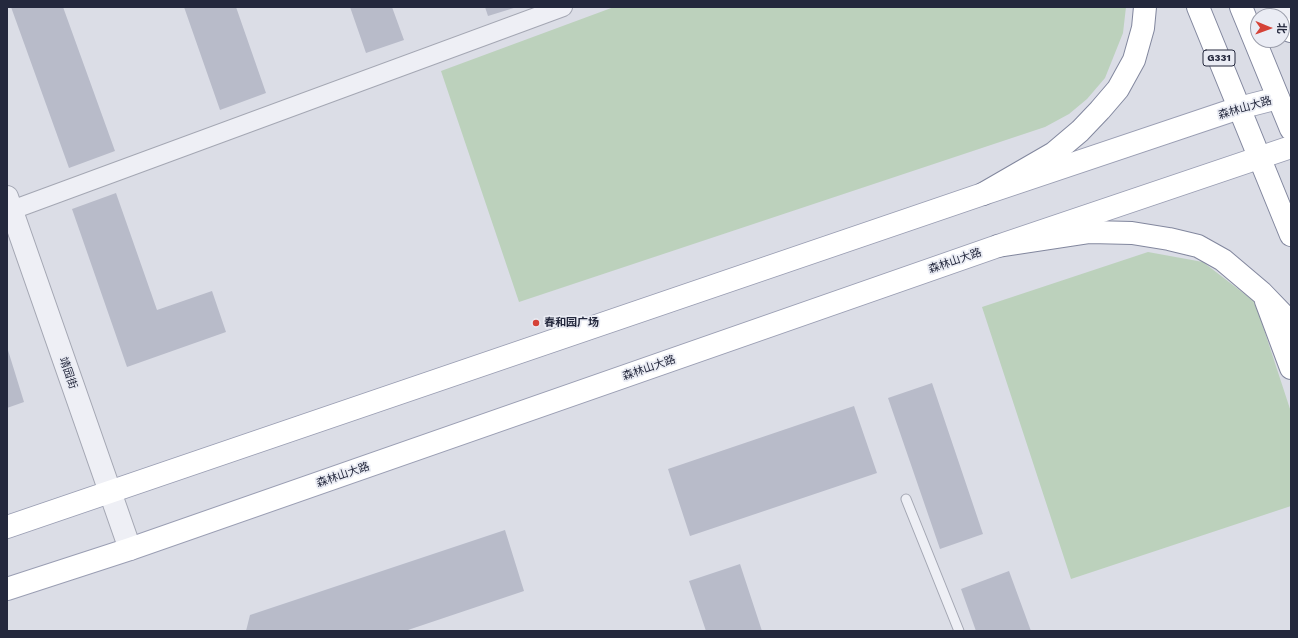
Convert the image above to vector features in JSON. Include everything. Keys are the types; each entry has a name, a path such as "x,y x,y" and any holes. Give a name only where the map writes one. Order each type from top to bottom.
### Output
{"main road":[{"name":"G331","path":"1198,7 1291,235"},
{"path":"983,194 1054,153 1080,131 1100,110 1118,89 1134,60 1144,10"},
{"path":"1248,16 1291,129"},
{"name":"森林山大路","path":"7,528 983,194 1239,108 1278,98"},
{"name":"森林山大路","path":"7,589 130,549 998,246 1291,147"},
{"path":"998,246 1090,232 1132,233 1169,239 1198,246 1223,260 1262,293 1291,323"},
{"path":"1262,293 1291,368"}],"street":[{"path":"9,204 563,7"},
{"path":"1284,7 1291,25"},
{"name":"靖园街","path":"9,204 130,549"}],"lane":[{"path":"906,499 959,631"}],"green space":[{"path":"614,7 1126,7 1123,33 1105,78 1087,99 1069,114 1045,127 519,302 441,71"},
{"path":"1148,252 1203,262 1255,302 1291,412 1291,506 1071,579 982,307"}],"building":[{"path":"11,7 63,7 115,151 69,168"},
{"path":"184,7 236,7 266,93 220,110"},
{"path":"350,7 392,7 404,40 366,53"},
{"path":"485,7 517,7 488,16"},
{"path":"116,193 157,310 212,291 226,332 127,367 72,209"},
{"path":"7,347 24,402 7,408"},
{"path":"932,383 983,534 940,549 888,398"},
{"path":"854,406 877,473 690,536 668,469"},
{"path":"505,530 524,591 405,631 246,631 250,615"},
{"path":"740,564 762,631 706,631 689,581"},
{"path":"1009,571 1031,631 976,631 961,589"}],"place":[{"name":"春和园广场","path":"536,323"}]}
